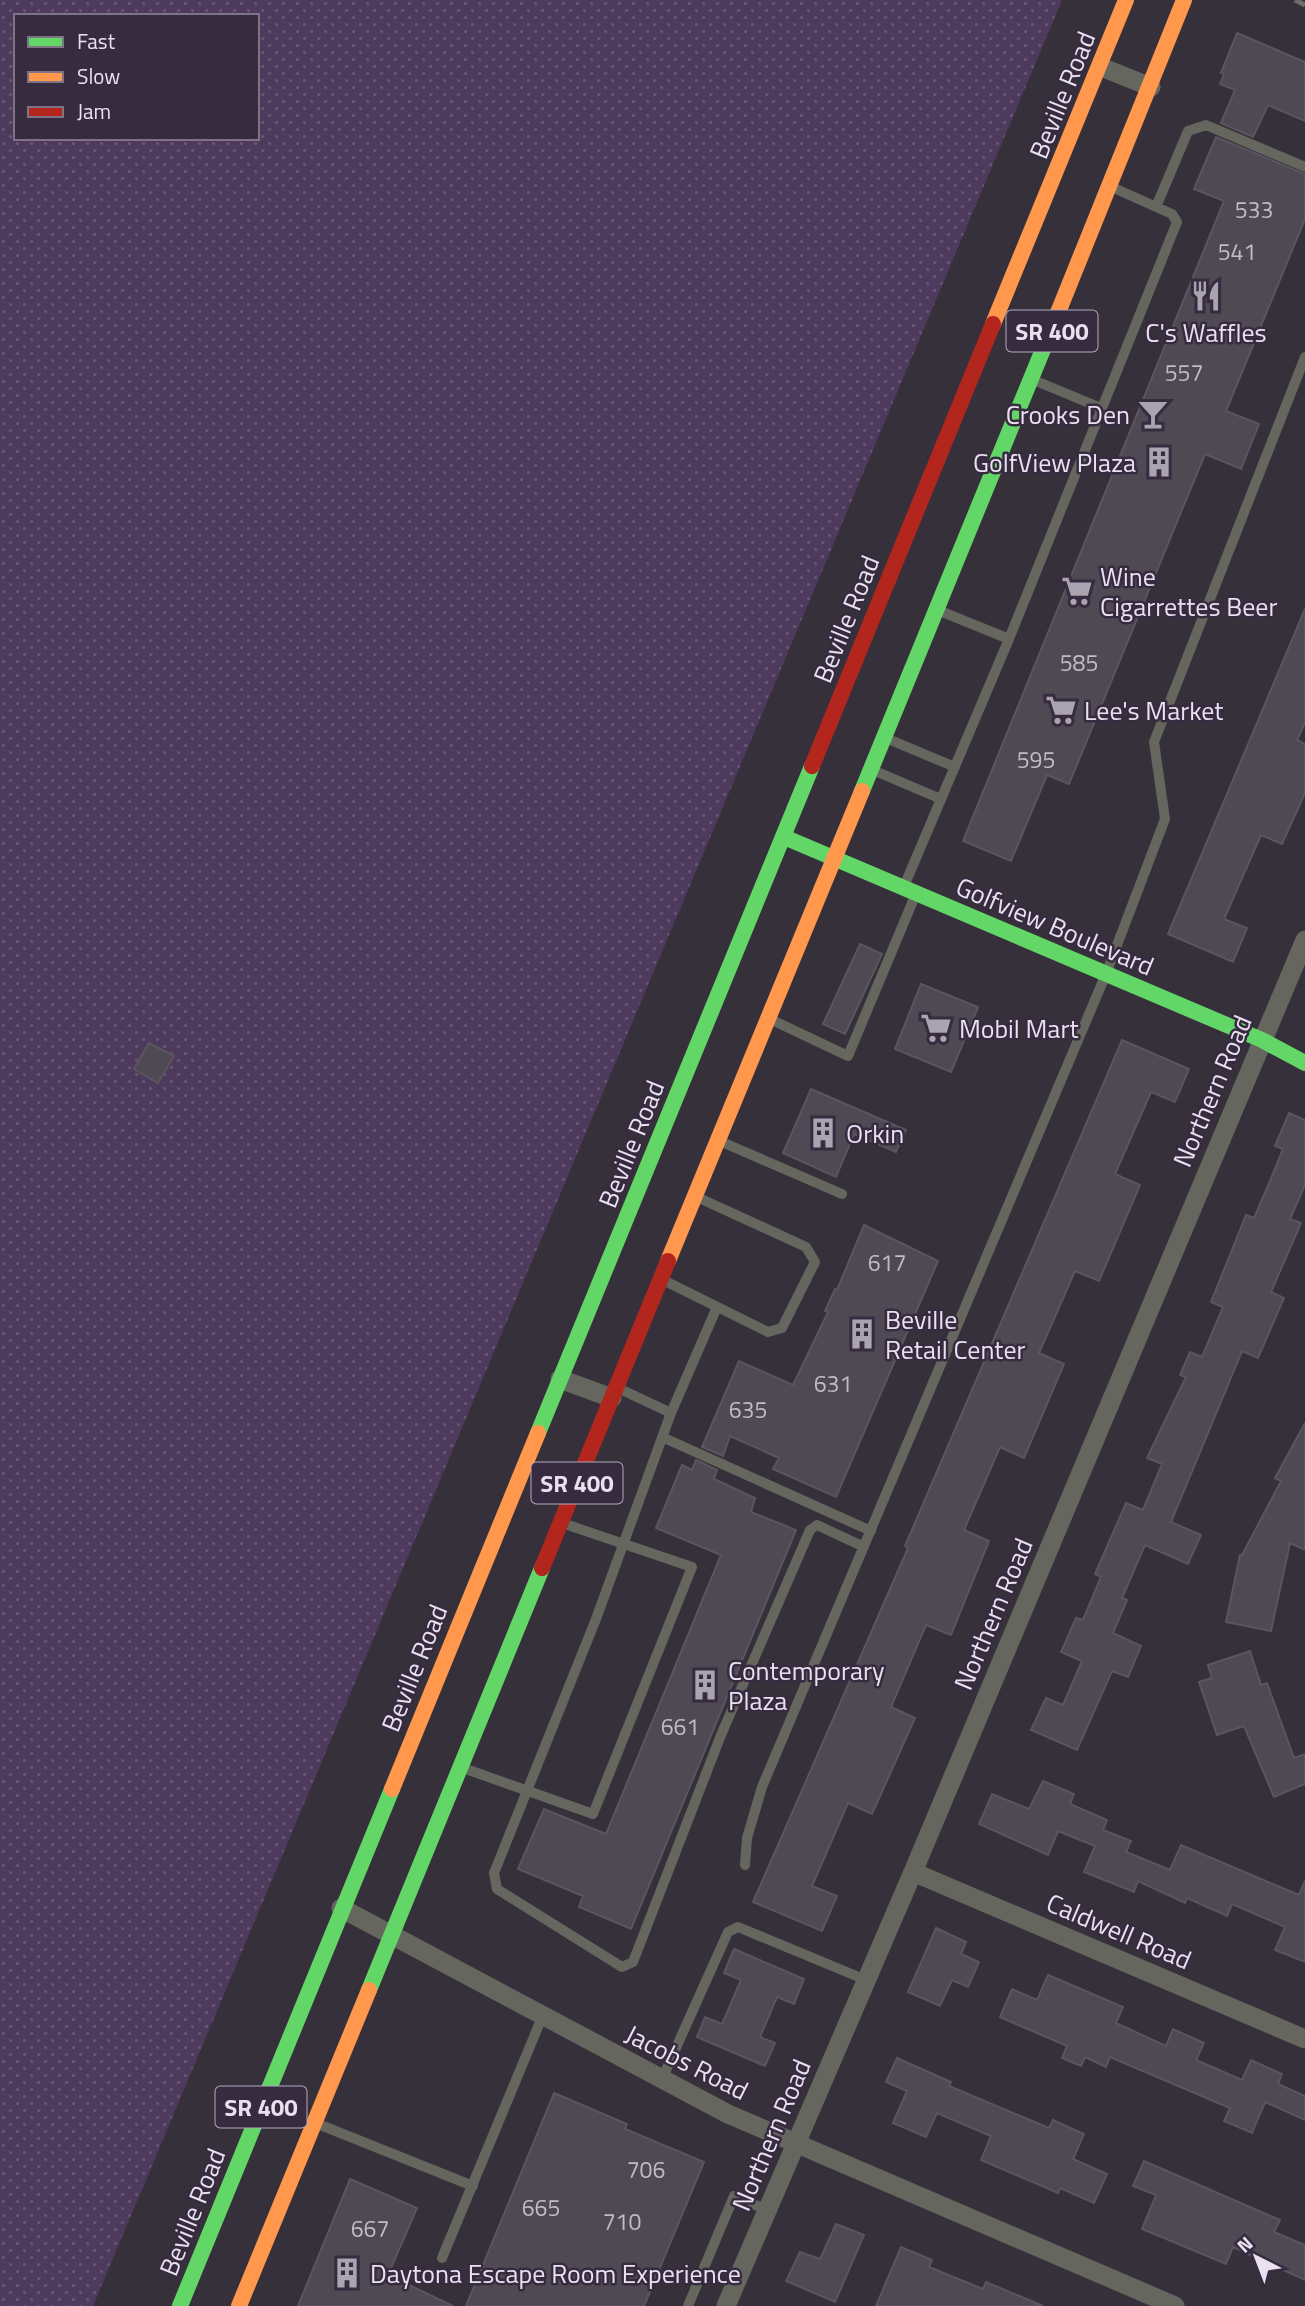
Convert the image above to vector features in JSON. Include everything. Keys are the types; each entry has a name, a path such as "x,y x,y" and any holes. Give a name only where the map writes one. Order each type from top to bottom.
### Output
{"main road":[{"name":"Beville Road","path":"180,2306 341,1908 784,837 1126,0"},
{"name":"SR 400","path":"239,2306 1111,187 1184,0"},
{"name":"Golfview Boulevard","path":"784,837 1262,1040 1305,1063"}],"street":[{"path":"1101,66 1151,88"},
{"name":"Northern Road","path":"726,2306 913,1872 1305,940"},
{"path":"560,1379 614,1393"},
{"name":"Caldwell Road","path":"913,1872 1305,2039"},
{"name":"Jacobs Road","path":"341,1908 728,2114 1175,2306"}],"lane":[{"path":"1156,206 1188,131 1206,125 1305,167"},
{"path":"768,1018 848,1056 942,799 1177,222 1175,216 1111,187"},
{"path":"745,1865 747,1838 762,1787 1107,974 1165,819 1154,742 1305,356"},
{"path":"1032,379 1101,408"},
{"path":"937,609 1009,639"},
{"path":"885,737 955,767"},
{"path":"871,770 942,799"},
{"path":"718,1141 842,1194"},
{"path":"661,1280 768,1332 782,1328 815,1262 806,1247 695,1196"},
{"path":"718,1307 671,1412 624,1544 494,1873 497,1889 622,1967 633,1962 721,1735 810,1530 817,1525 864,1547"},
{"path":"614,1393 671,1412"},
{"path":"662,1437 871,1531"},
{"path":"460,1767 593,1814 692,1567 561,1522"},
{"path":"662,2079 728,1932 738,1927 866,1980"},
{"path":"442,2258 543,2015"},
{"path":"314,2123 473,2186"},
{"path":"688,2306 734,2196 767,2210"}],"shaded area":[{"path":"0,0 1062,0 93,2306 0,2306"}],"building":[{"path":"1237,33 1305,62 1305,121 1268,105 1253,137 1221,123 1235,90 1220,84 1224,74 1221,73"},
{"name":"GolfView Plaza","path":"1216,137 1305,174 1305,219 1226,411 1259,424 1241,469 1205,454 1069,784 1047,775 1011,861 963,841 1224,201 1194,189"},
{"path":"1305,609 1305,723 1297,740 1305,744 1305,793 1282,844 1261,835 1224,919 1247,928 1233,962 1168,934"},
{"path":"860,944 882,954 845,1034 823,1024"},
{"name":"Mobil Mart","path":"921,984 978,1007 951,1072 895,1049"},
{"path":"1122,1040 1189,1069 1175,1102 1151,1092 1115,1174 1140,1185 1099,1281 1075,1271 1039,1353 1064,1364 1024,1458 1000,1447 964,1530 989,1541 951,1635 926,1625 891,1707 915,1718 872,1814 848,1803 812,1886 837,1896 822,1931 753,1902 908,1548 905,1546"},
{"path":"149,1043 174,1056 158,1083 134,1069"},
{"name":"Orkin","path":"811,1089 906,1130 896,1152 854,1134 836,1177 783,1153"},
{"path":"1289,1113 1305,1120 1305,1185 1290,1219 1301,1223 1271,1292 1284,1298 1258,1358 1242,1351 1171,1522 1201,1535 1188,1564 1145,1545 1122,1598 1127,1600 1113,1633 1141,1646 1128,1677 1112,1671 1077,1750 1031,1730 1046,1698 1063,1705 1082,1661 1061,1652 1076,1618 1083,1620 1101,1577 1095,1574 1126,1503 1143,1510 1162,1464 1147,1458 1186,1377 1180,1375 1190,1352 1202,1357 1223,1307 1211,1302 1246,1215 1254,1218 1270,1181 1283,1149 1275,1146"},
{"path":"864,1225 938,1261 836,1497 773,1469 779,1458 730,1436 723,1456 702,1447 739,1361 793,1385 828,1312 825,1311 835,1289 837,1290"},
{"path":"1305,1423 1305,1550 1290,1543 1271,1631 1226,1622 1240,1555 1281,1481 1275,1478"},
{"name":"Contemporary Plaza","path":"696,1460 717,1470 714,1479 755,1498 751,1512 796,1530 631,1929 579,1907 583,1896 518,1869 544,1809 606,1834 721,1555 656,1528 682,1465 692,1470"},
{"path":"1250,1651 1261,1685 1267,1683 1294,1758 1305,1754 1305,1784 1274,1797 1244,1726 1217,1735 1199,1682 1212,1678 1208,1665"},
{"path":"1043,1781 1074,1794 1070,1804 1107,1820 1103,1830 1131,1841 1126,1852 1170,1870 1181,1845 1299,1895 1305,1881 1305,1962 1275,1950 1285,1927 1232,1904 1227,1916 1187,1898 1185,1903 1138,1881 1134,1892 1084,1872 1095,1846 1058,1831 1048,1855 979,1824 992,1794 1029,1809"},
{"path":"936,1928 966,1942 961,1954 979,1962 968,1987 952,1980 940,2006 908,1992"},
{"path":"734,1949 804,1979 794,2004 777,1997 760,2037 775,2043 765,2066 697,2037 705,2017 722,2024 741,1980 724,1973"},
{"path":"1048,1975 1123,2007 1116,2023 1166,2046 1173,2029 1204,2043 1196,2060 1242,2080 1251,2060 1282,2074 1278,2084 1305,2096 1305,2120 1265,2102 1252,2133 1224,2121 1230,2108 1110,2057 1106,2067 1085,2057 1081,2066 1062,2058 1067,2046 1000,2017 1012,1989 1037,2000"},
{"path":"897,2058 951,2082 949,2086 1049,2128 1053,2120 1084,2134 1073,2159 1107,2174 1094,2203 1060,2188 1058,2193 981,2160 991,2136 937,2113 926,2137 893,2123 907,2091 886,2082"},
{"path":"554,2093 627,2124 625,2129 704,2162 644,2306 466,2306"},
{"path":"1144,2161 1280,2220 1274,2232 1305,2245 1305,2280 1233,2247 1226,2264 1142,2229 1156,2195 1133,2186"},
{"path":"350,2179 417,2208 388,2275 453,2306 298,2306"},
{"path":"836,2224 864,2235 835,2302 786,2281 800,2252 820,2259"},
{"path":"901,2247 932,2260 929,2267 983,2289 986,2282 1043,2306 876,2306"}],"railway":[{"path":"1295,0 1305,5"}],"traffic: fast":[{"path":"862,791 1053,325"},
{"path":"538,1433 812,766"},
{"path":"784,837 1262,1040 1305,1063"},
{"path":"369,1990 542,1568"},
{"path":"180,2306 392,1789"}],"traffic: slow":[{"path":"993,324 1126,0"},
{"path":"1053,325 1184,0"},
{"path":"668,1261 862,791"},
{"path":"392,1789 538,1433"},
{"path":"239,2306 369,1990"}],"traffic: jam":[{"path":"812,766 993,324"},
{"path":"542,1568 668,1261"}],"place":[{"name":"C's Waffles","path":"1206,296"},
{"name":"Crooks Den","path":"1153,414"},
{"name":"GolfView Plaza","path":"1159,462"},
{"name":"Wine Cigarrettes Beer","path":"1077,591"},
{"name":"Lee's Market","path":"1061,710"},
{"name":"Mobil Mart","path":"936,1028"},
{"name":"Orkin","path":"823,1133"},
{"name":"Beville Retail Center","path":"862,1334"},
{"name":"Contemporary Plaza","path":"705,1685"},
{"name":"Daytona Escape Room Experience","path":"347,2273"}]}
